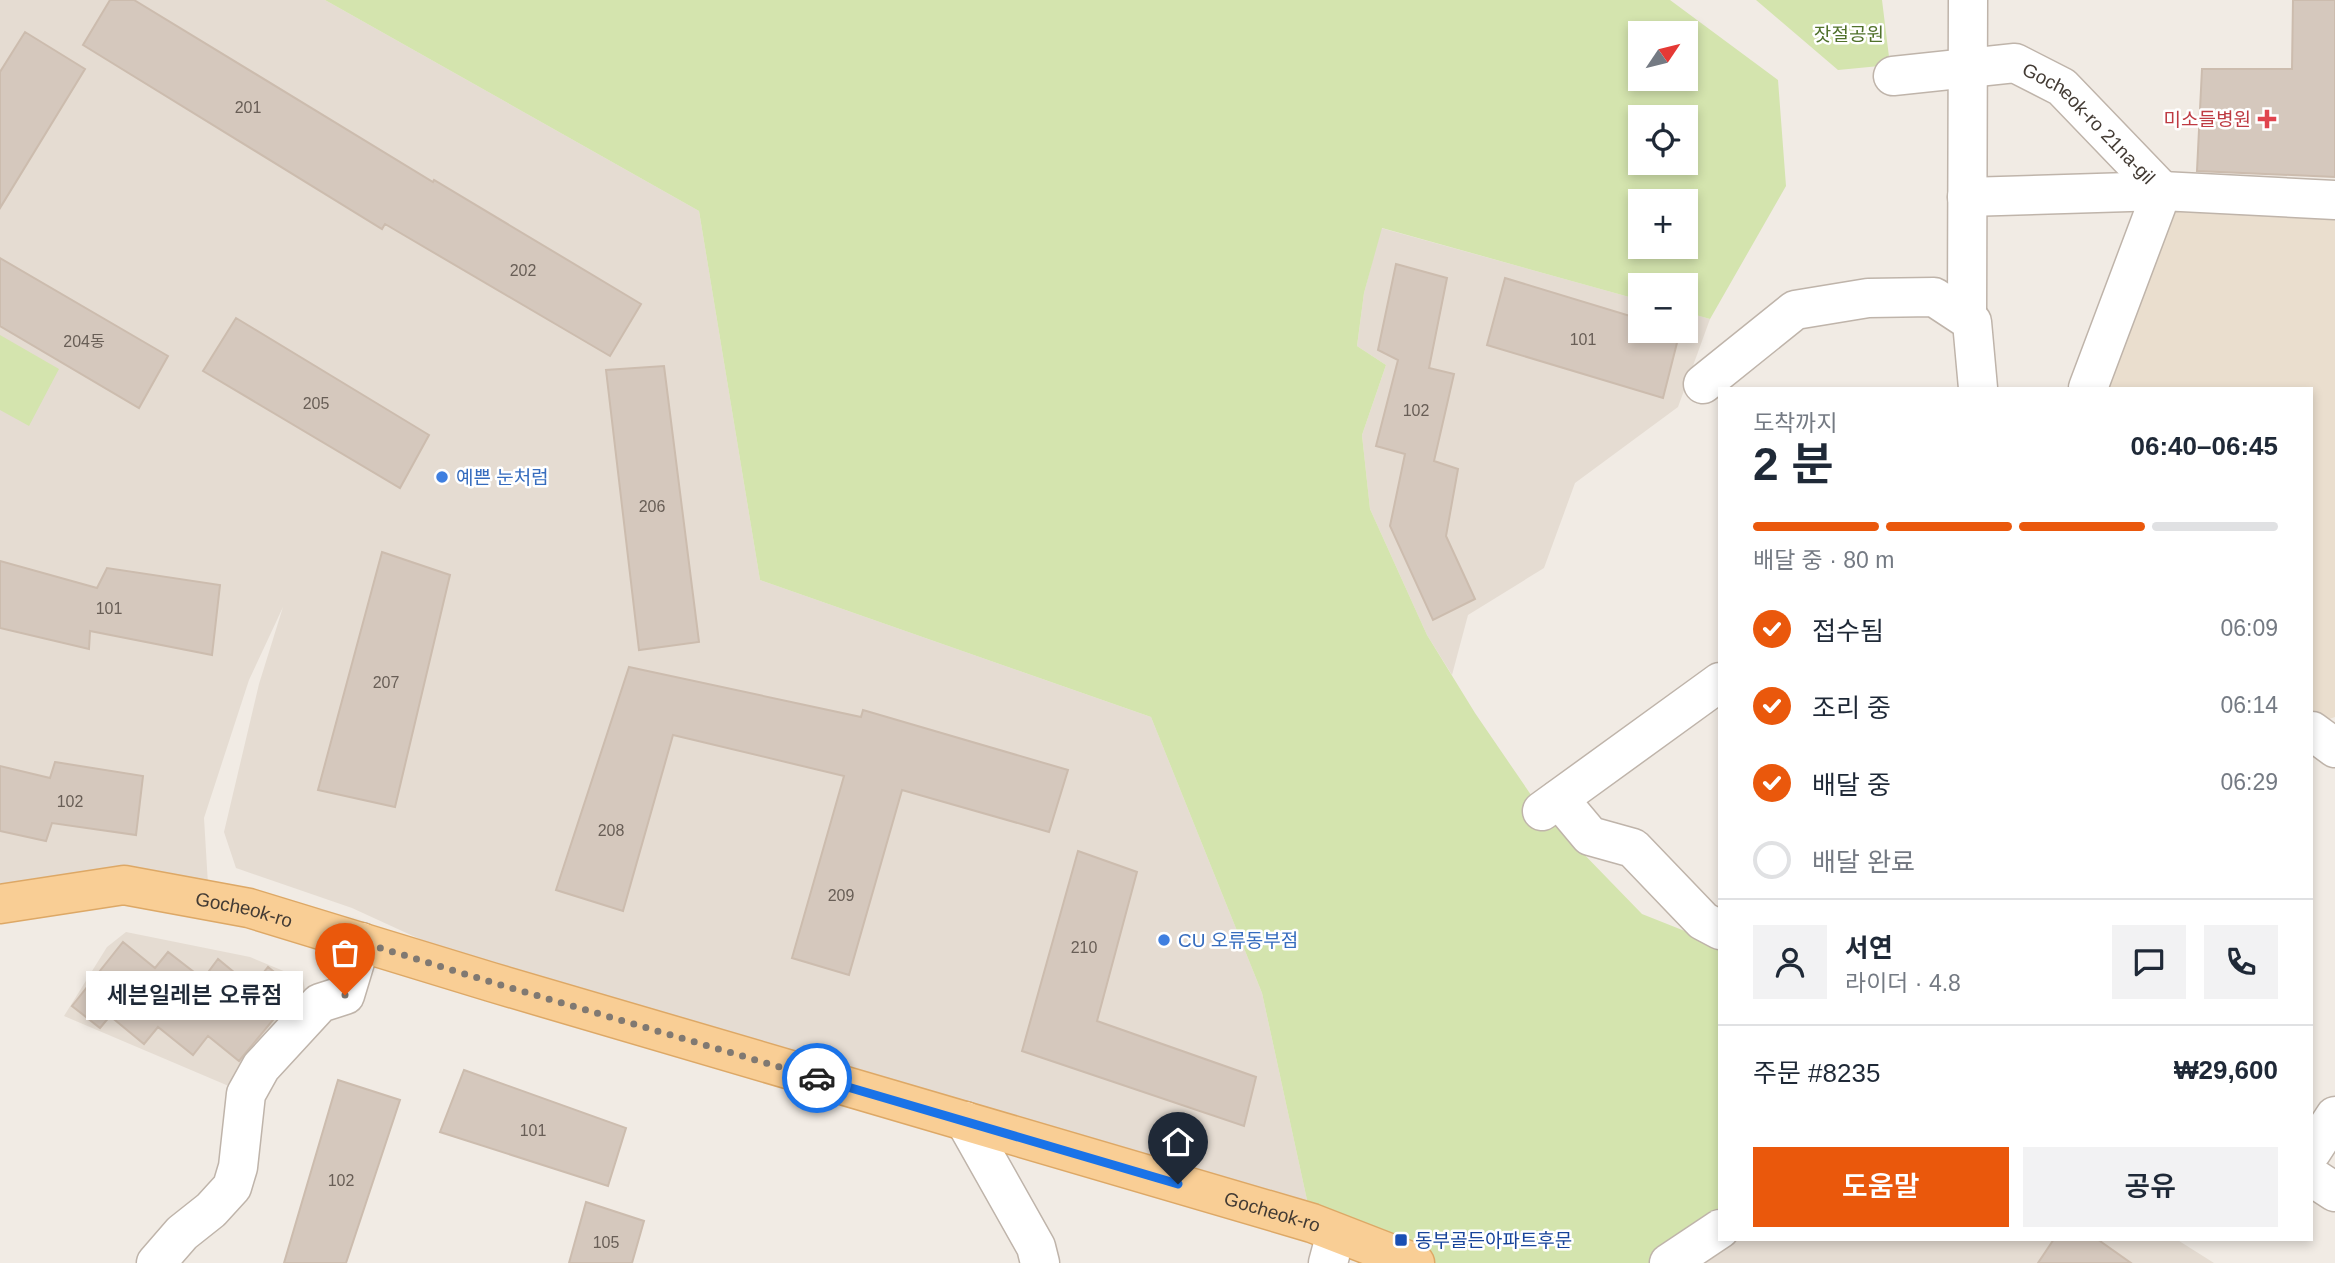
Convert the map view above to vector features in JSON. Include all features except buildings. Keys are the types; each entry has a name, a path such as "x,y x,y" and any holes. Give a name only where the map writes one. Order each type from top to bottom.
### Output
{"main road":[{"name":"Gocheok-ro","path":"0,904 124,885 249,908 491,982 1312,1223 1332,1248 1415,1263"}],"street":[{"path":"1967,318 1968,0"},
{"name":"Gocheok-ro 21na-gil","path":"1893,76 2015,62 2062,87 2162,191"},
{"name":"Gocheok-ro 21na-gil","path":"2088,387 2162,191"},
{"name":"Gocheok-ro 21na-gil","path":"1967,197 2162,191 2335,200"},
{"path":"1703,384 1794,310 1868,298 1934,297 1972,322 1978,387"},
{"path":"1718,688 1550,805 1590,836 1633,848 1703,921 1718,929"},
{"path":"2313,732 2335,748"},
{"path":"156,1263 182,1233 211,1210 232,1187 238,1167 246,1094 261,1067 320,1003 345,995 361,942"},
{"path":"2313,1149 2335,1116"},
{"path":"965,1121 1036,1247 1040,1263"},
{"path":"2313,1178 2335,1192"},
{"path":"1669,1263 1718,1230"}],"shaded area":[{"path":"0,0 325,0 699,211 760,580 1151,717 1262,993 1312,1223 550,999 352,908 236,868 224,832 259,684 283,607 249,680 204,818 209,901 0,904"},
{"path":"2162,191 2335,200 2335,717 2313,725 2313,387 2088,387"},
{"path":"1381,228 1628,297 1628,343 1698,343 1698,316 1710,319 1678,407 1575,483 1544,568 1468,615 1452,675 1427,635 1370,509 1362,435 1386,365 1357,346 1364,293"},
{"path":"126,932 250,957 303,979 305,989 231,1087 64,1016 107,947"},
{"path":"1718,1240 2179,1241 2214,1263 1669,1263"}],"green space":[{"path":"325,0 1670,0 1778,80 1786,186 1710,319 1698,316 1698,273 1628,273 1628,297 1382,228 1364,293 1357,346 1386,365 1362,435 1370,509 1427,635 1475,713 1542,811 1642,914 1718,944 1718,1230 1669,1263 1415,1263 1312,1223 1262,993 1151,717 760,580 699,211"},
{"name":"잣절공원","path":"1756,0 1882,0 1890,65 1838,70"},
{"path":"0,335 59,369 29,426 0,410"}],"way so far":[{"path":"345,995 361,942 817,1078"}],"place":[{"name":"미소들병원","path":"2267,119"},
{"name":"예쁜 눈처럼","path":"442,477"},
{"name":"CU 오류동부점","path":"1164,940"},
{"name":"세븐일레븐 오류점","path":"345,995"},
{"name":"동부골든아파트후문","path":"1401,1240"}],"route":[{"path":"817,1078 1178,1184"}]}
